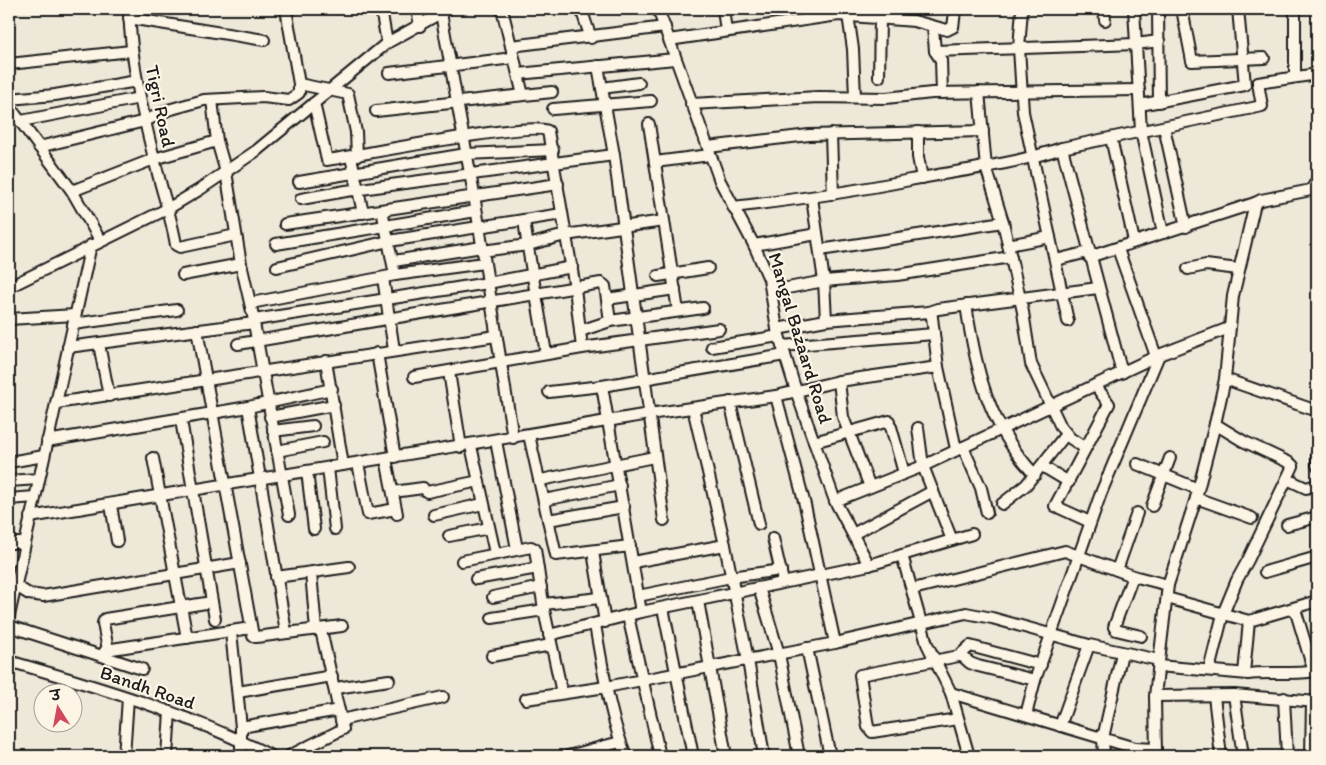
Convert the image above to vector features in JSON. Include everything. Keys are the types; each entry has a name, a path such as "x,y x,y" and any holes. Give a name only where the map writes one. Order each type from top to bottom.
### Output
{"street":[{"path":"39,147 145,121 168,110 212,100 263,97 289,100 299,93 299,84 286,9"},
{"path":"381,9 388,43"},
{"path":"417,9 420,26"},
{"path":"502,9 523,95"},
{"path":"581,9 591,38"},
{"name":"Mangal Bazaard Road","path":"658,9 709,151 733,207 765,268 772,291 781,342 796,391 835,501 869,565"},
{"path":"723,9 726,31"},
{"path":"669,40 816,13 914,21 945,30 952,28 954,14 960,9"},
{"path":"1022,9 1019,48 1023,112 1068,321"},
{"path":"1104,9 1105,20"},
{"path":"1134,9 1141,131 1163,233"},
{"path":"1158,9 1159,102"},
{"path":"1182,9 1192,61 1264,58"},
{"path":"1238,9 1245,85"},
{"path":"1295,9 1295,77"},
{"path":"9,287 95,242 169,208 226,172 388,43 444,11 457,101 513,438"},
{"path":"129,13 264,40"},
{"name":"Tigri Road","path":"129,13 131,51 140,98 154,159 179,247 236,236"},
{"path":"848,15 853,48 855,97"},
{"path":"880,18 880,76"},
{"path":"511,46 665,28"},
{"path":"933,28 935,51 941,60 942,93"},
{"path":"935,51 1136,44 1159,41"},
{"path":"9,64 131,51"},
{"path":"389,73 513,58"},
{"path":"518,74 675,59"},
{"path":"598,66 614,155 664,520"},
{"path":"1140,105 1245,85 1317,74"},
{"path":"9,99 56,95 137,80"},
{"path":"602,88 639,83"},
{"path":"733,207 812,198 986,167 1032,158 1062,148 1262,106 1258,83"},
{"path":"299,84 348,94 356,132 354,172 363,213"},
{"path":"691,104 780,98 886,98 942,93 1139,90"},
{"path":"376,111 552,92"},
{"path":"979,92 986,167 1003,222 1011,257 1031,364 1049,406 1066,434 1085,448"},
{"path":"20,121 140,98"},
{"path":"212,100 217,141 226,172 241,264 251,303 264,370 270,417 289,515"},
{"path":"554,110 651,101"},
{"path":"314,103 327,160 463,137 544,129 550,135 553,150 565,235 572,267 582,348"},
{"path":"9,106 72,191 95,242 74,319 44,456 33,480 30,517 9,616"},
{"path":"649,124 678,312"},
{"path":"1164,127 1186,227"},
{"path":"655,162 709,151 831,134 983,131"},
{"path":"918,132 918,157 922,178"},
{"path":"831,134 833,194"},
{"path":"1111,138 1134,241"},
{"path":"72,191 154,159 217,141"},
{"path":"1062,148 1122,372"},
{"path":"299,182 466,154 553,150"},
{"path":"301,199 614,155"},
{"path":"1056,260 1118,249 1134,241 1186,227 1261,200 1311,190 1317,182"},
{"path":"285,224 558,184"},
{"path":"812,198 824,281 826,320"},
{"path":"951,693 1103,738 1135,752 1156,753 1155,696 1168,585 1197,494 1215,424 1225,379 1229,328 1238,269 1255,203"},
{"path":"382,210 394,261 395,276"},
{"path":"276,244 476,211"},
{"path":"277,267 389,241 562,214"},
{"path":"524,220 531,275 537,295 546,354"},
{"path":"394,261 528,245 565,235 664,221"},
{"path":"820,250 1003,222"},
{"path":"754,245 817,234"},
{"path":"1008,245 1050,237"},
{"path":"1026,715 1035,680 1053,634 1090,522 1157,356 1118,249"},
{"path":"772,291 824,281 897,275 1011,257"},
{"path":"251,303 383,278 484,263"},
{"path":"183,275 241,264"},
{"path":"1188,269 1206,265 1238,269"},
{"path":"68,347 254,322 572,267"},
{"path":"658,276 708,268"},
{"path":"383,278 394,350"},
{"path":"238,344 604,284 610,322"},
{"path":"549,392 644,379 781,342 826,320 929,312 966,305 1098,288"},
{"path":"607,299 675,289"},
{"path":"966,305 976,367 1001,430 1010,446 1035,475"},
{"path":"580,331 610,322 703,308"},
{"path":"9,319 74,319 177,310"},
{"path":"929,312 938,368 960,448 981,488 987,513"},
{"path":"835,501 923,466 1157,356 1229,328"},
{"path":"414,377 500,364 582,348 719,329"},
{"path":"197,330 208,379 251,628 256,637 342,626"},
{"path":"712,347 934,334"},
{"path":"56,403 326,360 496,336"},
{"path":"100,344 108,396"},
{"path":"358,463 368,514 397,512 392,492 391,458 377,353"},
{"path":"326,360 343,465"},
{"path":"30,517 466,446 649,414 776,396 838,381 938,368"},
{"path":"449,372 466,446 479,481 495,554"},
{"path":"1225,379 1317,411"},
{"path":"838,381 843,417 870,487"},
{"path":"1090,522 1055,506 1109,404 1095,385"},
{"path":"602,386 641,612"},
{"path":"47,441 214,414 332,388"},
{"path":"776,396 805,505 835,643"},
{"path":"730,402 759,524"},
{"path":"270,417 334,405"},
{"path":"248,406 286,632"},
{"path":"693,408 726,544 764,756"},
{"path":"181,420 215,620"},
{"path":"814,442 848,432 890,424 904,473"},
{"path":"1209,670 1223,614 1237,580 1292,466 1290,463 1243,441 1215,424"},
{"path":"273,431 312,426"},
{"path":"918,428 923,466 952,540"},
{"path":"1002,504 1020,491 1035,475 1066,434"},
{"path":"529,435 541,480 556,555 630,546"},
{"path":"496,441 517,549"},
{"path":"277,451 323,442"},
{"path":"1317,454 1317,465"},
{"path":"9,462 44,456"},
{"path":"541,480 654,457"},
{"path":"153,458 158,497 187,638"},
{"path":"1152,506 1170,458"},
{"path":"1137,464 1163,474 1197,494 1252,518"},
{"path":"1042,466 1069,482"},
{"path":"328,468 335,529"},
{"path":"307,471 314,529"},
{"path":"1287,479 1306,488 1317,485"},
{"path":"9,482 33,480"},
{"path":"392,492 425,490 479,481"},
{"path":"544,500 620,485"},
{"path":"852,534 933,491"},
{"path":"9,499 31,497"},
{"path":"434,515 483,504"},
{"path":"111,505 117,541"},
{"path":"548,520 624,507"},
{"path":"1117,570 1137,513"},
{"path":"1288,525 1317,517"},
{"path":"449,536 489,528"},
{"path":"492,656 641,612 869,565 972,534"},
{"path":"773,538 784,583"},
{"path":"9,542 24,543"},
{"path":"633,562 726,544"},
{"path":"462,561 534,547 550,640 562,693"},
{"path":"913,589 1059,551 1079,554 1133,576 1168,585"},
{"path":"593,552 600,598 600,623 606,687 620,742 626,756"},
{"path":"902,555 913,589 926,644 951,693 968,756"},
{"path":"1265,572 1317,557"},
{"path":"16,586 29,594 43,596 240,563"},
{"path":"276,578 349,567"},
{"path":"476,579 538,568"},
{"path":"638,596 731,577 781,570"},
{"path":"288,756 343,730 336,688 318,630 311,572"},
{"path":"1133,576 1114,627 1116,630 1141,636"},
{"path":"493,598 541,587"},
{"path":"760,588 779,654 799,756"},
{"path":"492,618 600,598"},
{"path":"1167,598 1249,621 1317,601"},
{"path":"698,601 726,756"},
{"path":"105,653 104,619 212,602"},
{"path":"663,608 693,756"},
{"path":"526,699 676,674 922,625 969,613 1159,663 1244,673 1316,671 1312,646 1295,609"},
{"path":"628,616 660,756"},
{"path":"1244,673 1249,621"},
{"path":"9,626 105,653 142,669"},
{"path":"105,653 251,628"},
{"path":"231,632 241,727 241,756"},
{"path":"1060,726 1089,645"},
{"path":"962,656 967,647 971,646 1041,665"},
{"path":"807,648 830,756"},
{"path":"1104,756 1103,738 1122,653"},
{"path":"958,719 876,732 869,729 860,675 962,656"},
{"path":"962,656 970,664 1035,680"},
{"name":"Bandh Road","path":"9,661 170,712 242,741 271,756"},
{"path":"238,692 332,676"},
{"path":"336,688 389,680"},
{"path":"1155,696 1234,695 1315,702 1313,754"},
{"path":"1234,695 1243,756"},
{"path":"1214,696 1221,756"},
{"path":"341,720 444,697"},
{"path":"124,756 128,698"},
{"path":"1284,698 1287,756"},
{"path":"241,727 339,710"},
{"path":"167,756 170,712"},
{"path":"568,756 606,751 620,742"}]}
